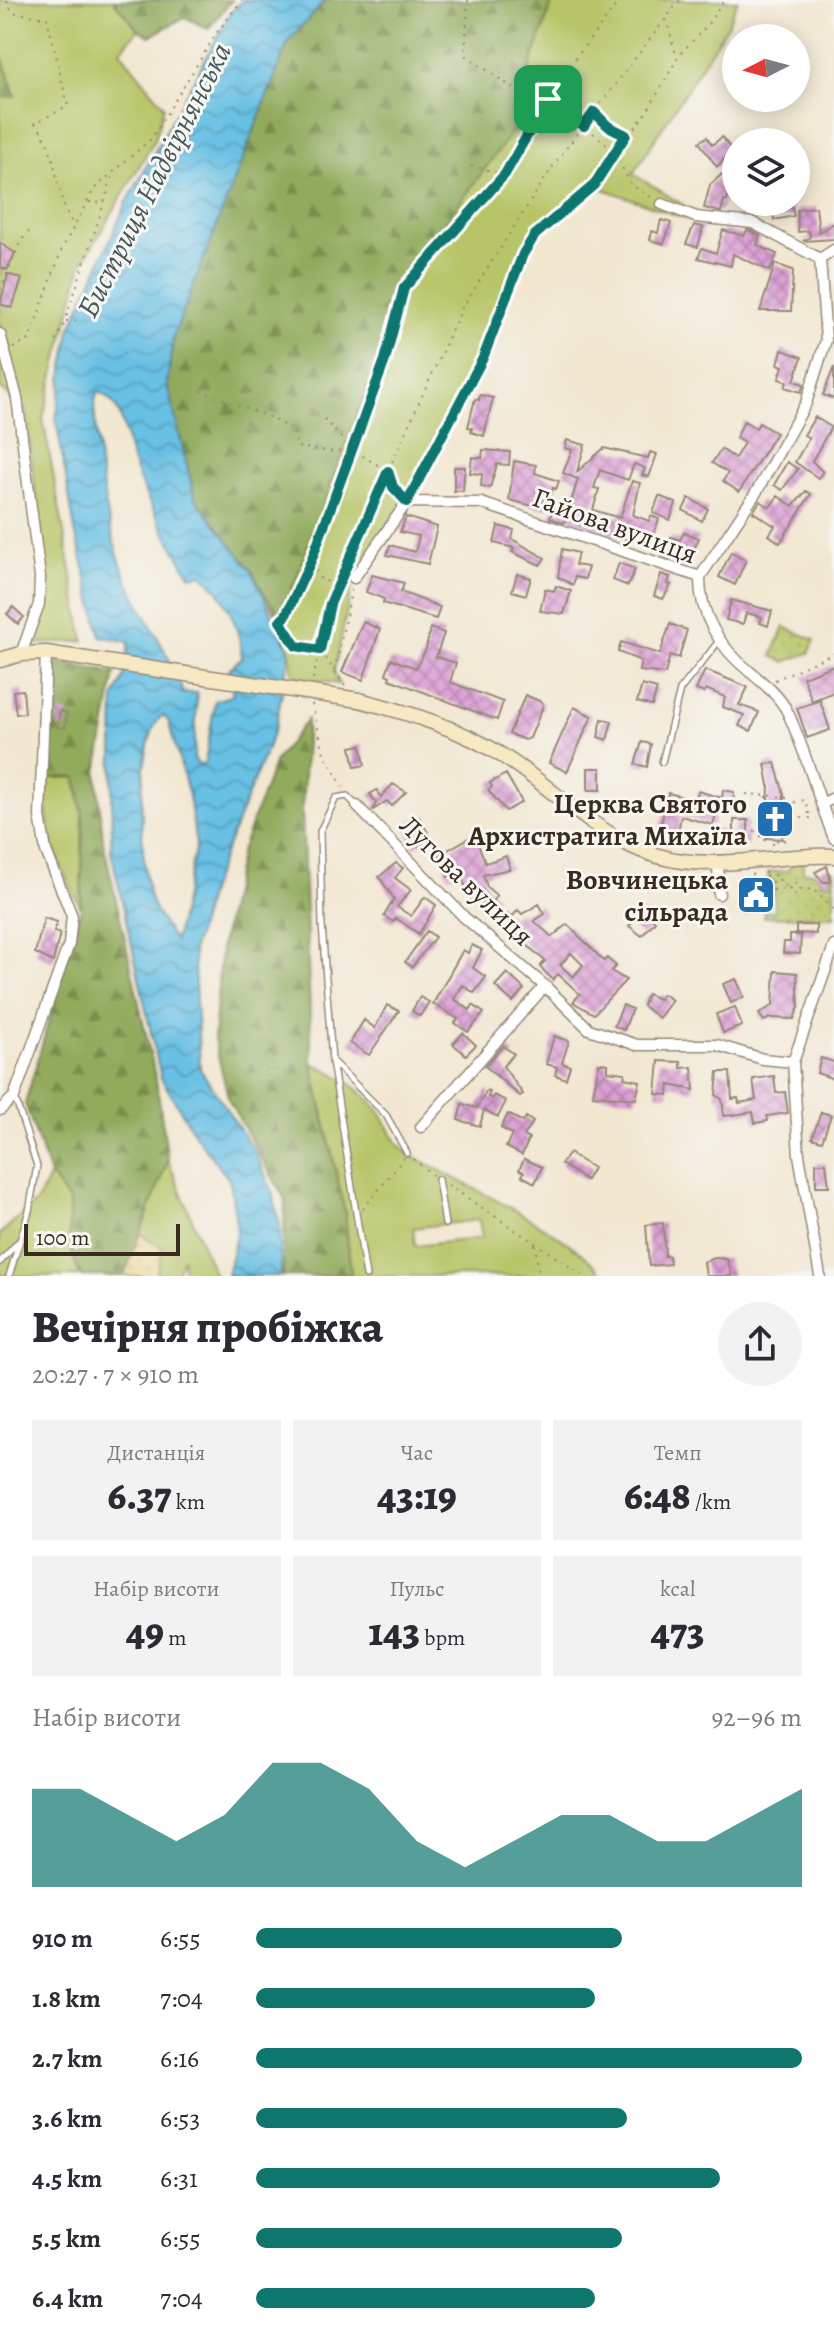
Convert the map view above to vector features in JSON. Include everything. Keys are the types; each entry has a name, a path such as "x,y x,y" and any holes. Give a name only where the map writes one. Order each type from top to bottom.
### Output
{"street":[{"path":"662,204 696,217 753,223 820,259"},
{"path":"820,259 834,250"},
{"path":"700,577 757,491 806,403 830,341 820,259"},
{"path":"0,334 17,398 40,577 39,604 21,654"},
{"path":"354,578 407,502"},
{"name":"Гайова вулиця","path":"407,502 481,503 700,577 700,595 720,640 731,656 770,688 786,709 834,838"},
{"path":"0,1110 14,1097 69,944 72,916 46,851 40,816 46,653"},
{"path":"0,660 21,654 46,653 346,698 401,711 481,743 528,773 594,824 660,857 718,862 834,856"},
{"path":"821,804 834,798"},
{"name":"Лугова вулиця","path":"357,806 464,917 545,986 589,1029 617,1041 637,1045 717,1045 763,1059 793,1062"},
{"path":"718,862 719,894"},
{"path":"820,1276 799,1155 793,1062 834,946"},
{"path":"421,1127 545,986"}],"lane":[{"path":"662,762 680,690 720,640"},
{"path":"357,806 347,796 336,798 320,831 322,925 332,1061 366,1276"},
{"path":"332,1061 386,1115 407,1153"},
{"path":"9,1276 37,1166 14,1097"},
{"path":"438,1179 445,1224"},
{"path":"0,1262 19,1241"}],"path":[{"path":"7,0 12,12 47,18 55,44 68,106 35,123 46,135 62,207 74,225"},
{"path":"4,349 20,347 29,340 45,291 74,225 94,189 151,139 216,34 242,0"},
{"path":"468,0 465,55 517,92 548,99 584,126 615,152 631,185 662,204"},
{"path":"320,650 296,646 280,621 285,617 311,561 385,360 404,288 505,174 548,99 620,0"},
{"path":"311,689 330,604 462,308 555,163 680,0"},
{"path":"324,419 351,449 388,471 393,487 407,502 488,346 523,254 535,235 594,185 626,135 648,110 677,59 706,27 724,0"},
{"path":"666,19 677,59"},
{"path":"594,112 608,126 626,135"},
{"path":"471,166 505,174"},
{"path":"56,341 113,173"},
{"path":"88,202 104,203"},
{"path":"0,290 21,241 32,228"},
{"path":"65,321 76,321"},
{"path":"200,391 269,417 294,431 297,447 336,452 351,449"},
{"path":"311,561 321,580 339,585"},
{"path":"334,672 354,578"},
{"path":"770,688 776,679 834,653"},
{"path":"311,702 324,753 347,796"},
{"path":"746,794 786,797 786,812 792,812 792,827 785,826 784,841 765,840 748,825"},
{"path":"765,840 766,826 759,825 760,810 767,810 767,796"},
{"path":"786,804 805,800 810,818"},
{"path":"792,818 826,817"},
{"path":"753,884 761,860 773,840"},
{"path":"761,860 766,883"},
{"path":"765,876 775,875 794,895 800,890 813,889 834,910"},
{"path":"745,884 772,882 770,909"},
{"path":"772,890 789,889 795,883 800,890"},
{"path":"357,1216 399,1168 407,1153 438,1179 584,1276"},
{"path":"535,1242 539,1276"}],"green space":[{"path":"0,0 113,0 138,30 120,51 164,106 155,139 81,266 43,419 84,641 33,644 47,594 26,411 0,388 0,97 15,95 0,51"},
{"path":"113,0 232,0 208,29 185,17 150,36 138,30"},
{"path":"326,0 553,0 527,76 529,109 395,290 372,376 280,621 252,571 195,498 167,384 173,338 289,40"},
{"path":"553,0 738,0 728,24 722,24 722,34 633,174 698,214 690,220 601,188 556,217 535,235 523,254 499,323 448,428 407,502 354,578 334,671 339,684 293,677 290,652 280,621 372,376 395,290 529,109 527,76"},
{"path":"0,51 15,96 0,97"},
{"path":"784,627 815,640 809,653 785,662 772,656"},
{"path":"52,661 115,673 97,773 103,841 156,1080 168,1160 124,1276 80,1276 69,1243 69,1201 50,1175 25,1104 81,908 83,818 76,777 49,778"},
{"path":"307,720 302,812 312,1063 345,1213 351,1276 283,1276 285,1199 229,1101 214,1039 221,946 240,854 275,761"},
{"path":"76,777 83,818 81,908 53,845 47,813 49,778"},
{"path":"791,863 803,863 803,872 815,872 823,883 831,882 830,869 834,871 834,916 764,917 764,912 775,911 774,881 768,881 768,872 788,871"},
{"path":"312,1063 347,1081 370,1100 408,1153 541,1225 588,1259 604,1276 351,1276 345,1213","holes":["479,1220 482,1238 415,1246 413,1228"]},
{"path":"168,1160 215,1276 184,1276 183,1257 176,1276 156,1276 162,1248 140,1234"},
{"path":"50,1175 69,1201 69,1243 80,1276 0,1276 0,1234 38,1200"}],"sand":[{"path":"140,1234 163,1248 156,1276 124,1276"}],"water":[{"name":"Бистриця Надвірнянська","path":"243,0 326,0 289,40 173,338 167,384 195,498 252,571 290,652 275,728 210,889 193,949 200,1069 256,1154 273,1193 280,1226 281,1276 227,1276 237,1230 230,1181 197,1138 161,1078 111,851 114,699 124,677 129,642 101,636 75,531 56,419 70,330 126,204 231,12","holes":["97,392 106,396 117,409 142,486 190,576 202,574 218,591 230,611 238,634 242,657 229,669 233,695 215,701 205,763 199,765 194,759 197,693 183,693 131,588 115,546 98,452 94,407","163,715 168,720 189,795 196,845 175,941 152,903 142,835 143,775 147,749 154,728"]}],"building":[{"path":"707,137 712,145 722,137 722,161 717,167 699,142"},
{"path":"722,174 721,212 704,208 710,185"},
{"path":"816,207 819,232 834,223 834,239 803,241 810,237 809,231 798,232 797,216 810,216 810,208"},
{"path":"773,216 794,216 774,220"},
{"path":"661,220 671,223 664,244 650,240 652,231 658,233"},
{"path":"694,225 703,227 698,247 686,244"},
{"path":"723,230 744,236 747,230 760,236 757,245 777,254 770,271 733,254 731,266 698,258 702,248 716,253"},
{"path":"0,243 15,253 7,270 0,267"},
{"path":"775,264 793,270 791,311 760,311"},
{"path":"8,274 22,279 12,308 0,304"},
{"path":"782,350 802,357 794,381 804,384 801,392 785,387 787,382 779,379 783,366 778,364"},
{"path":"834,367 834,399 823,395"},
{"path":"480,395 493,398 484,436 471,432 472,428 468,427 475,399 479,400"},
{"path":"815,417 831,427 812,461 823,472 818,478 795,462 809,438 804,435"},
{"path":"744,421 756,428 759,423 776,433 739,492 723,481 728,473 712,463 721,449 735,458 744,443 736,438"},
{"path":"567,440 585,445 577,472 604,448 648,458 650,452 657,454 649,477 642,475 645,468 634,464 628,480 600,470 594,488 599,489 593,510 620,518 632,481 640,483 633,515 649,521 651,516 659,519 653,536 635,531 631,541 569,519 569,514 564,523 550,518 553,509 562,512 566,501 571,502 578,479 563,473 572,450 565,448"},
{"path":"483,450 510,452 509,465 497,464 490,488 481,486 482,474 470,473 472,457 482,458"},
{"path":"514,461 536,465 535,473 559,481 556,489 553,488 546,509 509,500"},
{"path":"787,462 798,469 782,490 774,485"},
{"path":"454,467 465,467 463,491 454,491"},
{"path":"806,491 811,494 780,543 769,535 775,526 753,512 760,501 770,507 778,496 793,506"},
{"path":"659,496 676,503 670,520 653,513"},
{"path":"689,498 708,509 702,521 683,510"},
{"path":"406,517 437,527 428,564 387,555 390,545 415,552 419,536 400,532"},
{"path":"498,526 514,530 512,539 545,558 540,565 512,552 514,548 494,543"},
{"path":"684,532 699,538 691,557 675,550 671,559 663,556 671,537 680,540"},
{"path":"562,549 578,553 575,565 588,567 585,579 575,577 573,585 558,577"},
{"path":"731,552 746,560 735,585 719,577"},
{"path":"619,563 635,569 628,586 613,580"},
{"path":"517,574 531,578 526,595 512,591"},
{"path":"661,574 670,577 668,584 671,585 663,599 654,596"},
{"path":"372,575 404,583 401,592 440,607 436,619 383,603 384,599 366,592"},
{"path":"556,586 571,591 564,614 540,611 545,589 554,591"},
{"path":"731,600 772,611 768,626 760,623 762,617 746,613 743,624 726,620"},
{"path":"13,607 24,617 18,624 7,614"},
{"path":"363,622 380,629 363,680 342,672"},
{"path":"670,624 687,630 679,658 670,655 665,674 639,671 641,661 618,652 621,642 660,654"},
{"path":"430,628 444,633 436,657 456,663 450,682 503,702 497,720 389,679 390,676 386,674 391,659 416,668 426,649"},
{"path":"834,665 834,692 812,701 803,677"},
{"path":"705,670 748,687 739,705 759,712 751,731 739,726 744,715 723,707 725,697 706,689 704,693 696,690"},
{"path":"642,685 657,689 652,706 637,702"},
{"path":"23,690 25,713 16,714 13,691"},
{"path":"525,695 542,702 543,706 530,738 525,740 509,734"},
{"path":"820,700 830,730 807,738 797,708"},
{"path":"574,707 592,716 567,772 549,763"},
{"path":"60,711 67,713 65,728 57,727"},
{"path":"602,719 612,721 607,740 598,737"},
{"path":"642,742 651,744 647,767 635,764"},
{"path":"361,745 365,765 355,767 351,747"},
{"name":"Церква Святого Архистратига Михаїла","path":"775,763 784,794 783,813 790,813 789,825 782,825 782,839 767,838 769,785 765,764"},
{"path":"588,768 601,768 601,790 588,790"},
{"path":"506,774 522,802 506,811 488,790 492,787 490,783"},
{"path":"393,784 406,792 392,806 387,801 373,810 376,803 370,794 377,790 381,797"},
{"path":"723,790 734,792 732,811 717,809 713,825 681,816 678,832 660,828 668,793 696,800 698,791 722,798"},
{"path":"419,817 431,838 414,847 404,825"},
{"path":"734,820 748,820 748,846 708,845 711,829 734,834"},
{"path":"474,835 486,863 506,856 510,869 483,875 487,887 497,896 487,907 470,894 458,872 448,877 444,869 449,862 439,855"},
{"path":"396,863 403,868 395,878 411,890 397,907 411,916 425,897 436,905 419,934 396,918 393,922 384,916 394,899 379,877"},
{"path":"827,866 831,882 823,882 815,872"},
{"name":"Вовчинецька сільрада","path":"744,889 768,889 765,911 744,911"},
{"path":"539,904 545,914 534,921 552,937 567,924 604,961 607,958 616,966 611,971 626,980 594,1014 573,1002 580,994 558,974 553,980 540,967 545,961 501,922 508,914 512,917 518,910 522,914","holes":["571,953 583,965 573,977 560,965"]},
{"path":"643,911 655,921 642,936 629,926"},
{"path":"44,918 57,922 54,932 60,933 53,962 35,953"},
{"path":"796,925 816,925 816,934 796,933"},
{"path":"427,931 435,937 412,967 405,962"},
{"path":"790,935 801,935 800,954 783,953 784,942 790,942"},
{"path":"472,945 482,950 473,968 486,977 474,993 463,985 454,999 470,1010 473,1005 484,1013 468,1032 455,1023 458,1019 433,1004 463,950 468,953"},
{"path":"775,971 797,973 799,1007 794,1019 770,1018 764,1021 759,1014 773,1005"},
{"path":"507,973 524,989 513,1002 495,986"},
{"path":"736,979 744,997 731,1003 723,984"},
{"path":"647,994 659,999 663,994 672,1000 659,1018 643,1006"},
{"path":"420,997 429,1002 420,1016 412,1011"},
{"path":"387,1005 399,1011 369,1055 350,1043 364,1020 375,1028"},
{"path":"623,1005 632,1009 624,1030 614,1026"},
{"path":"735,1007 742,1026 723,1033 716,1014"},
{"path":"463,1033 476,1045 466,1055 453,1044"},
{"path":"554,1036 569,1041 562,1063 570,1066 566,1079 555,1075 557,1067 546,1064"},
{"path":"503,1046 514,1054 503,1066 523,1094 520,1096 485,1066"},
{"path":"821,1058 834,1062 834,1079 817,1073"},
{"path":"659,1061 681,1062 681,1068 692,1067 694,1090 669,1085 668,1095 656,1094"},
{"path":"599,1063 608,1064 608,1071 625,1073 624,1078 640,1081 636,1099 593,1095"},
{"path":"718,1072 730,1072 732,1099 738,1098 739,1103 756,1100 753,1079 774,1076 776,1093 785,1092 788,1113 767,1116 768,1121 755,1123 753,1112 724,1116 722,1099 716,1095"},
{"path":"487,1090 490,1092 488,1097 492,1099 494,1095 506,1101 498,1117 484,1110 480,1126 458,1120 462,1104 477,1108"},
{"path":"821,1112 831,1115 822,1141 812,1138"},
{"path":"508,1114 523,1122 526,1117 533,1122 524,1136 529,1139 522,1155 506,1147 512,1134 501,1128"},
{"path":"569,1153 593,1168 586,1180 561,1164"},
{"path":"524,1159 542,1167 535,1183 522,1176 524,1172 519,1170"},
{"path":"816,1163 826,1163 829,1186 816,1186"},
{"path":"663,1223 665,1256 669,1256 670,1264 649,1266 646,1225"},
{"path":"714,1258 727,1259 732,1276 706,1276 704,1262"}],"place":[{"name":"Церква Святого Архистратига Михаїла","path":"775,819"},
{"name":"Вовчинецька сільрада","path":"756,895"}],"route":[{"path":"548,99 559,104 584,126 594,112 608,126 626,135 594,185 546,224 523,254 483,358 407,502 393,487 388,471 330,604 320,650 296,646 280,621 285,617 311,561 385,360 404,288 505,174 548,99"}]}
